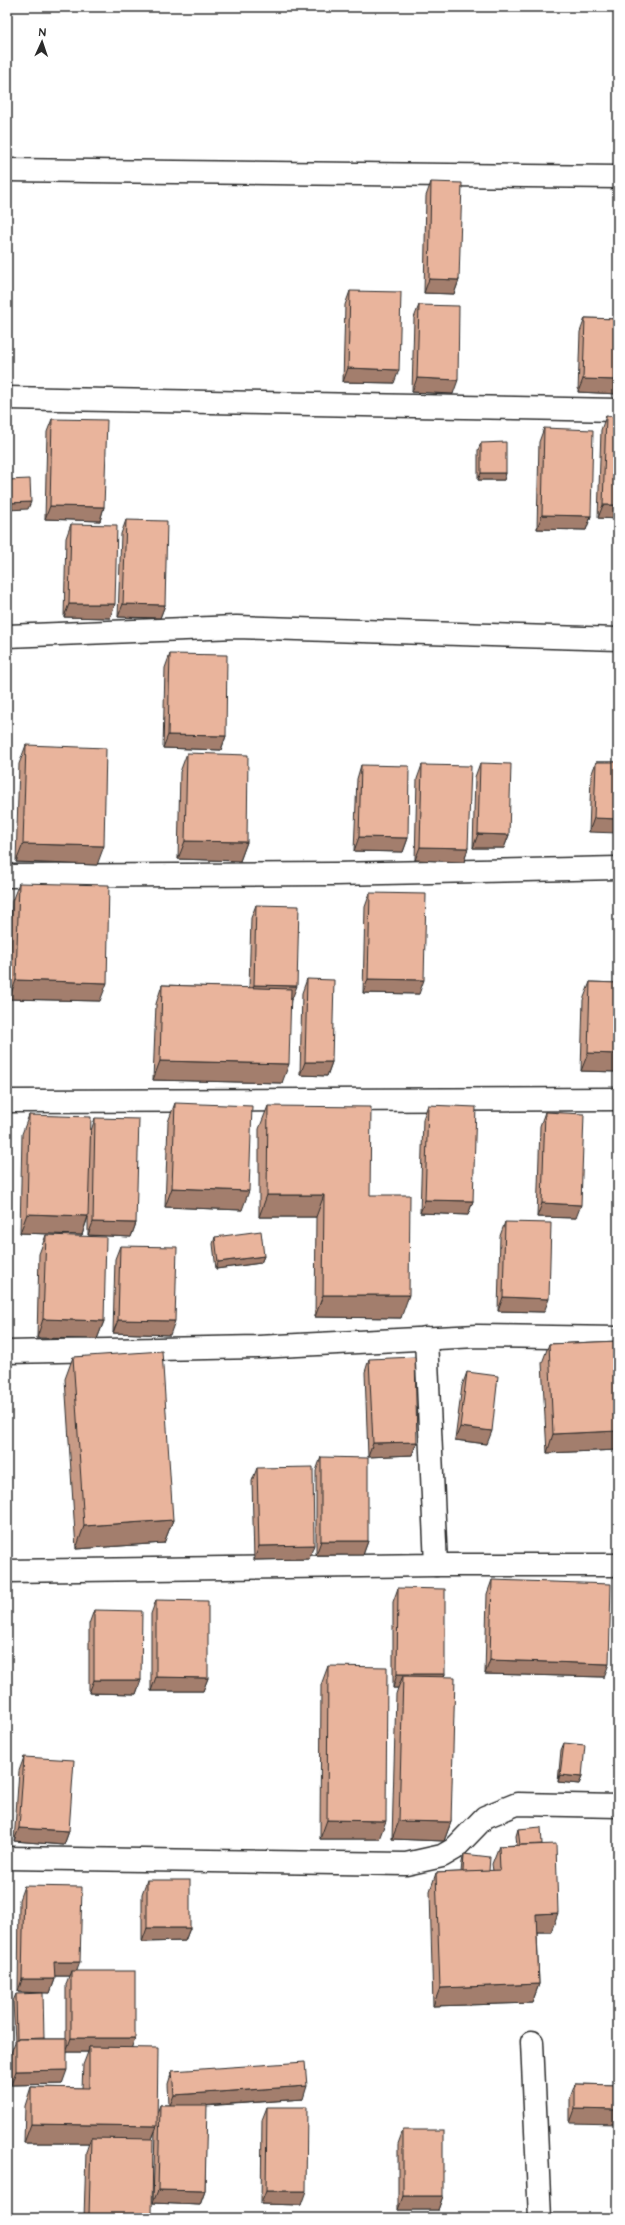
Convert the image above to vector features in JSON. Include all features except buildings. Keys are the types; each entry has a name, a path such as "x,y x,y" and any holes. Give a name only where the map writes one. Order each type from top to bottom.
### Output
{"street":[{"path":"7,170 618,177"},
{"path":"7,398 618,410"},
{"path":"7,636 236,627 618,639"},
{"path":"7,876 335,874 618,868"},
{"path":"7,1101 618,1099"},
{"path":"7,1352 258,1347 477,1336 618,1338"},
{"path":"426,1338 436,1565"},
{"path":"7,1571 436,1565 618,1565"},
{"path":"7,1858 406,1864 442,1856 454,1849 485,1817 517,1804 618,1806"},
{"path":"532,2042 540,2218"}]}
